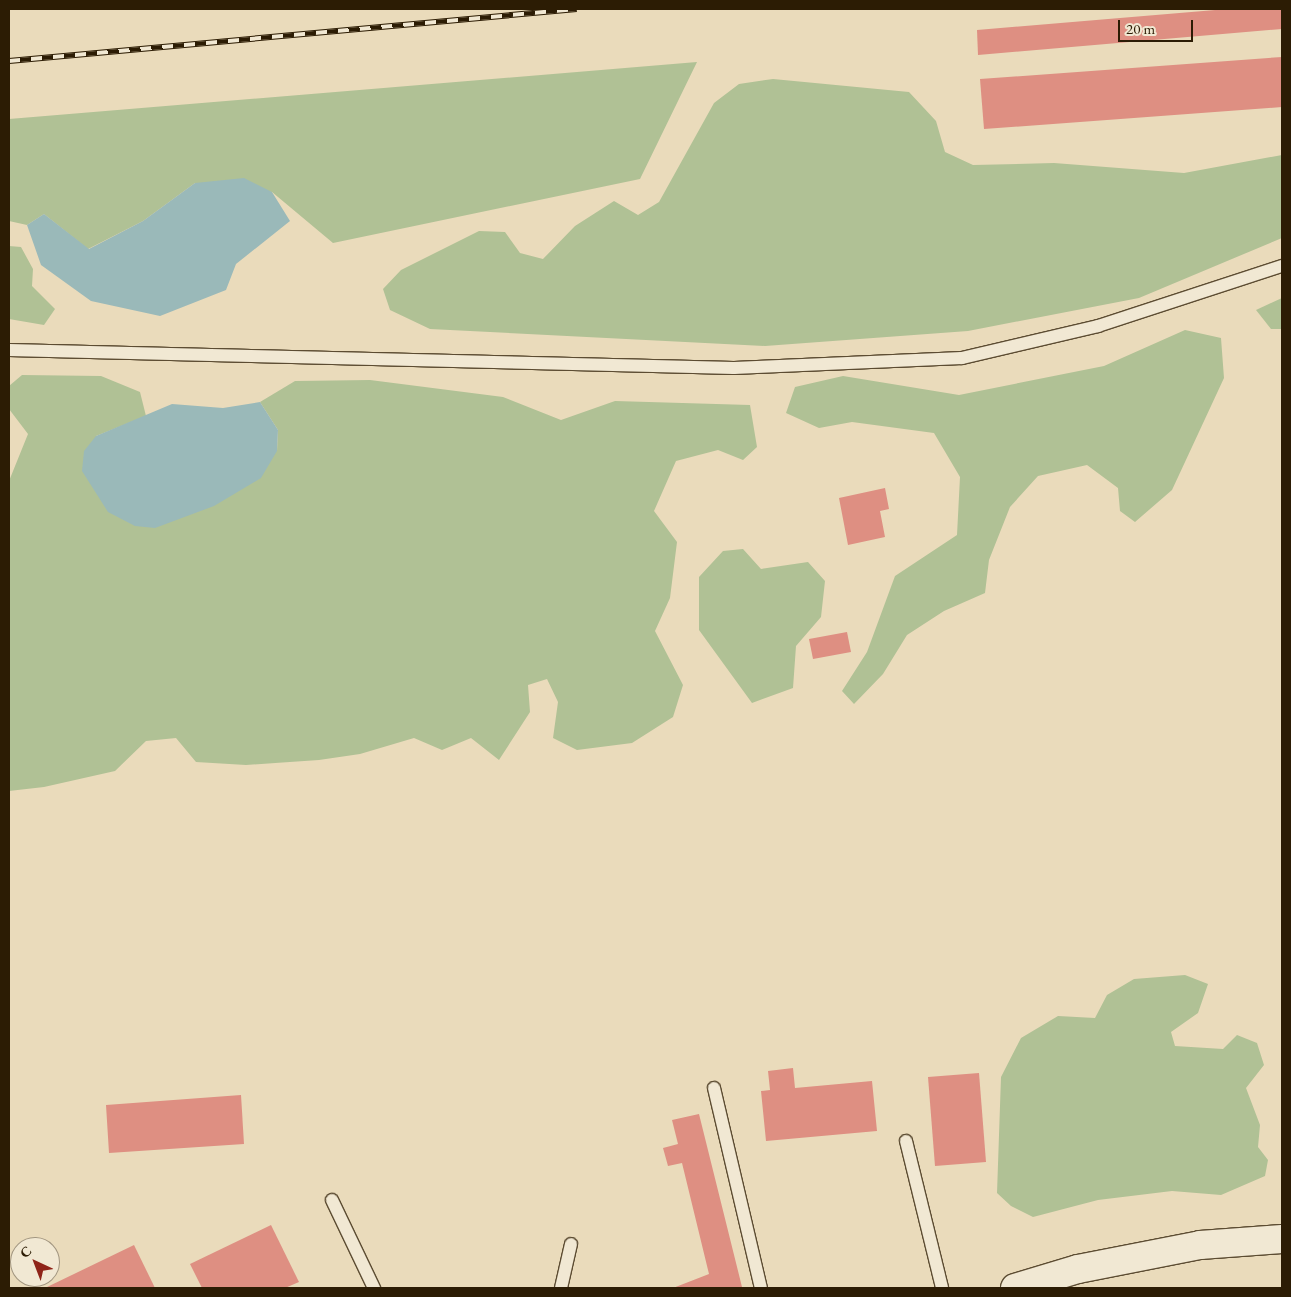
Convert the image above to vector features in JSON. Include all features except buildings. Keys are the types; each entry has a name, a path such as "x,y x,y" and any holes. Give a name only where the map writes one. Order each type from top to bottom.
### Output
{"main road":[{"path":"1015,1288 1078,1269 1200,1245 1282,1239"}],"lane":[{"path":"9,350 734,368 962,358 1098,326 1282,266"},
{"path":"714,1088 761,1288"},
{"path":"906,1141 942,1288"},
{"path":"332,1200 374,1288"},
{"path":"561,1288 571,1244"}],"green space":[{"path":"697,62 640,179 333,243 272,192 195,183 143,221 88,249 44,214 27,225 9,221 9,119"},
{"path":"773,79 909,92 936,121 945,152 973,165 1054,163 1184,173 1282,155 1282,238 1139,298 968,331 765,346 430,329 390,310 383,289 401,270 479,231 505,232 520,253 543,259 575,226 614,201 638,215 659,202 714,103 739,84"},
{"path":"9,246 21,247 33,269 32,286 55,309 44,325 9,319"},
{"path":"1282,298 1282,329 1271,329 1256,310"},
{"path":"1185,330 1221,338 1224,378 1172,490 1135,522 1120,511 1118,488 1087,465 1038,476 1010,507 989,560 985,593 944,611 907,635 883,674 854,704 842,691 867,652 895,576 957,535 960,477 934,433 852,422 819,428 786,413 795,387 843,376 959,395 1104,366"},
{"path":"22,375 101,376 140,392 146,416 96,436 277,451 278,430 260,402 295,381 370,380 503,397 561,420 615,401 750,405 757,447 743,460 718,450 676,461 654,511 677,542 670,598 655,631 683,685 673,717 632,743 577,750 553,738 558,702 547,679 528,685 530,712 499,760 471,738 442,750 414,738 360,754 319,760 246,765 196,762 176,738 146,741 115,771 44,787 9,791 9,481 28,434 9,409 9,386"},
{"path":"743,549 761,569 808,562 825,581 821,617 796,646 793,688 752,703 699,630 699,577 723,551"},
{"path":"1185,975 1208,984 1198,1013 1171,1032 1175,1046 1223,1049 1237,1035 1257,1043 1264,1065 1246,1088 1260,1125 1258,1147 1268,1160 1265,1176 1221,1195 1172,1191 1098,1200 1033,1217 1011,1206 997,1193 1001,1077 1021,1038 1058,1016 1095,1018 1107,995 1134,979"}],"water":[{"path":"244,178 272,192 290,221 236,264 226,290 160,316 91,301 41,265 27,225 44,214 89,249 143,221 195,183"},
{"path":"260,402 278,430 277,451 261,478 214,506 155,528 135,526 108,512 82,471 84,451 96,436 172,404 223,408"}],"railway":[{"path":"9,61 577,9"}]}
